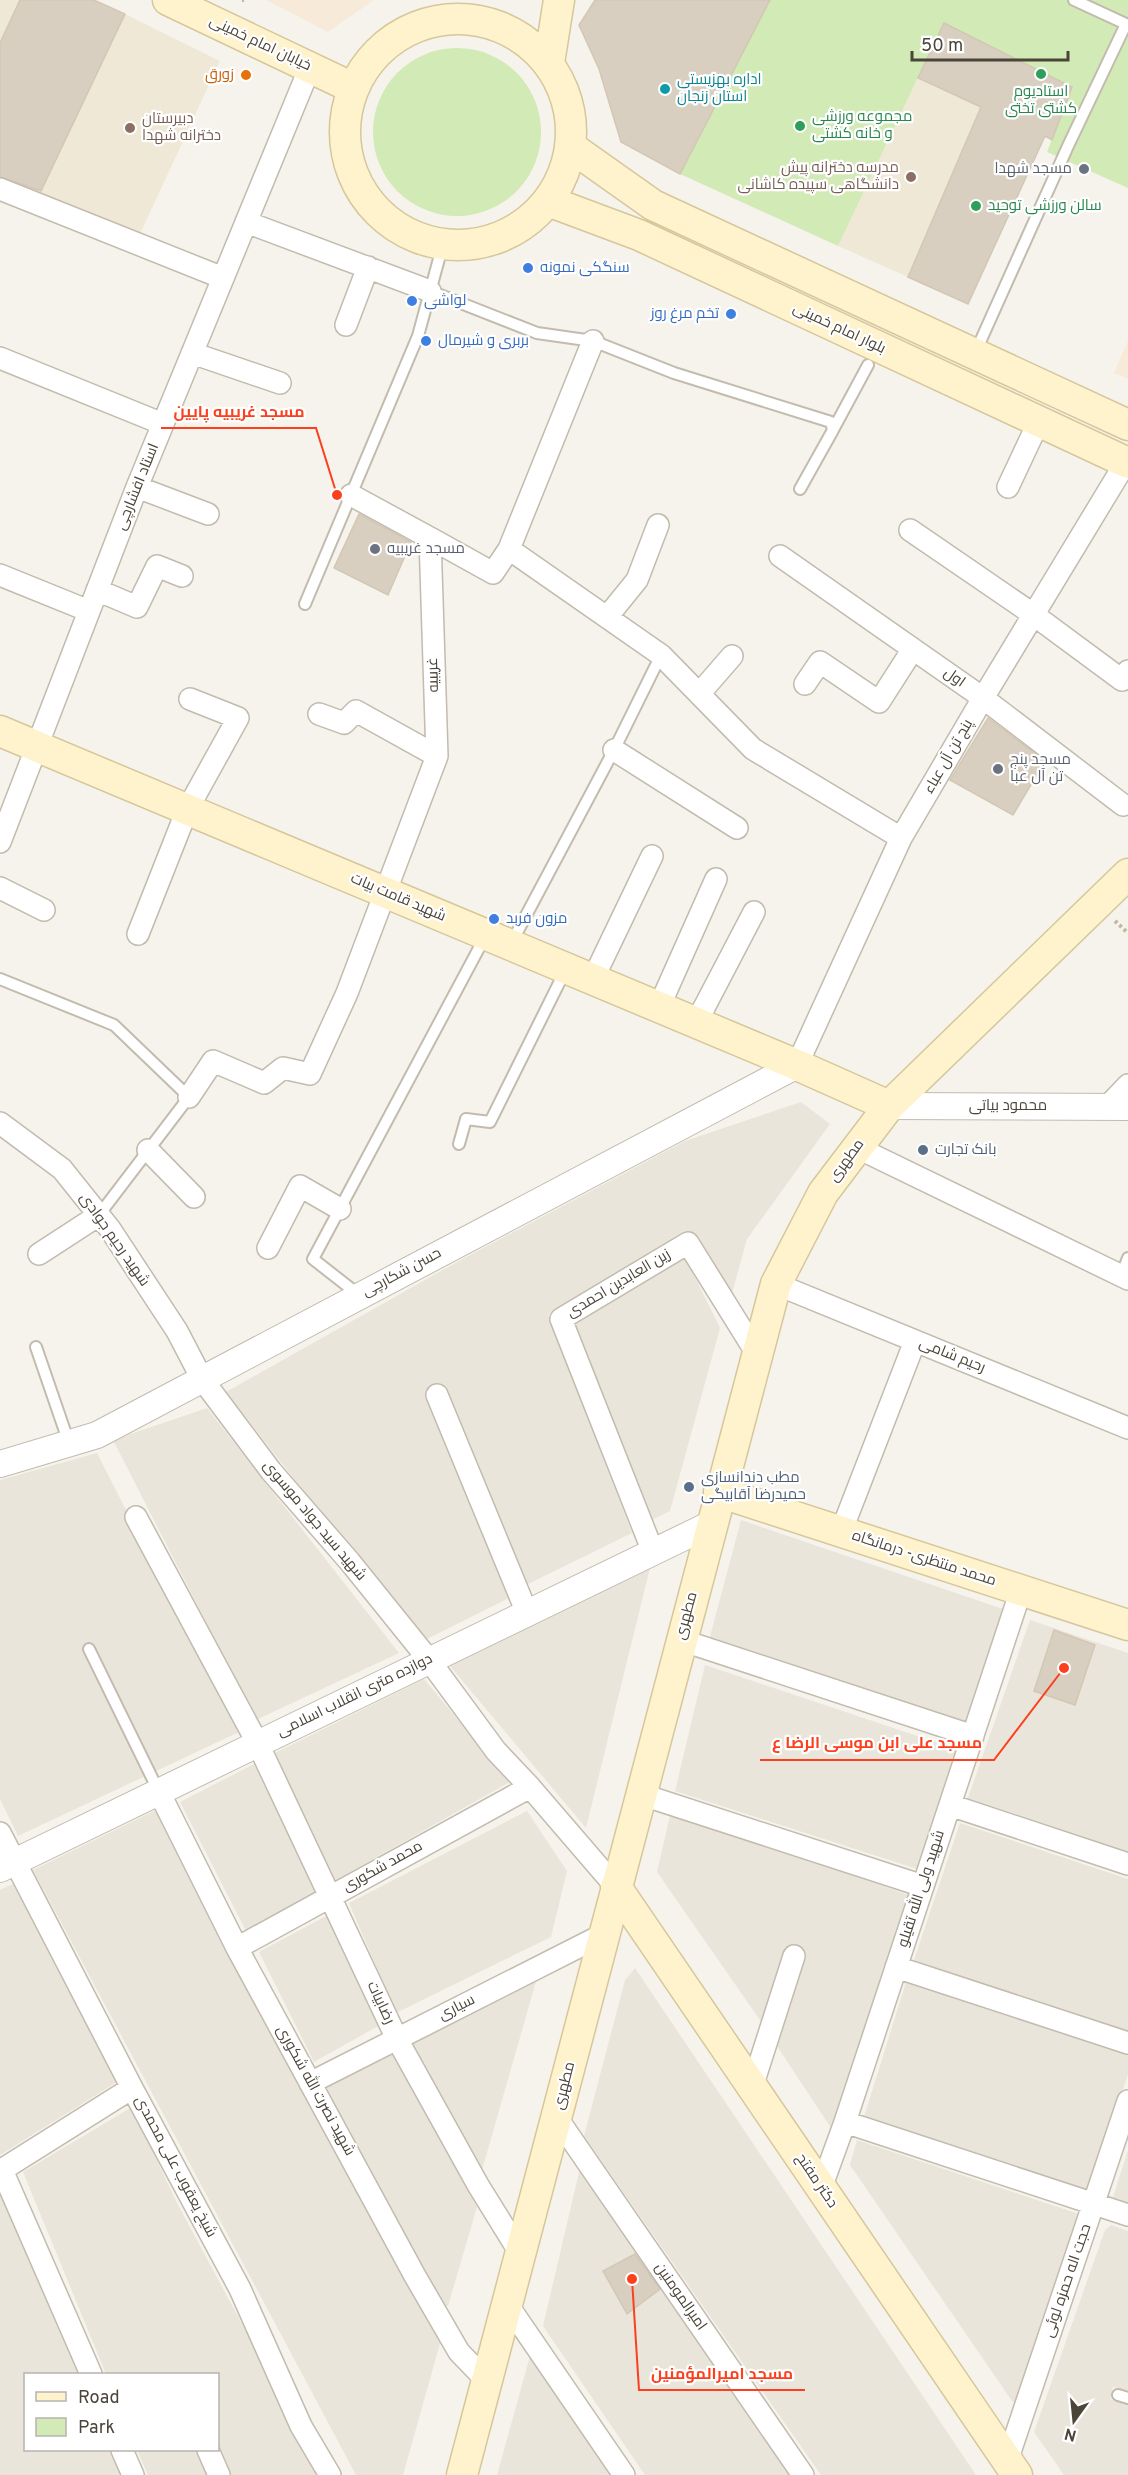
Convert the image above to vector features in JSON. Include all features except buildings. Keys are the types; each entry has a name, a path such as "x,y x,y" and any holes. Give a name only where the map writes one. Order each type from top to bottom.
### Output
{"main road":[{"name":"خیابان امام خمینی","path":"168,0 353,88"},
{"path":"473,20 499,0"},
{"path":"549,63 550,0"},
{"path":"444,19 473,20 502,27 528,42 549,63 563,89 571,118 571,147 563,176 548,201 527,222 501,237 472,244 443,244 414,236 388,221 368,200 353,174 345,146 345,116 353,88 368,62 389,41 415,27 444,19"},
{"path":"571,147 653,205 1128,425"},
{"name":"بلوار امام خمینی","path":"548,201 639,236 1127,462"},
{"name":"شهید قامت بیات","path":"0,731 659,1007 889,1107"},
{"name":"مطهری","path":"469,2470 487,2381 520,2253 719,1492 776,1284 823,1193 856,1147 889,1107 1128,874"},
{"name":"محمد منتظری- درمانگاه","path":"719,1492 1128,1625"},
{"name":"دکتر مفتح","path":"616,1887 1012,2468"}],"street":[{"name":"استاد افشارچی","path":"0,842 137,487 310,67"},
{"path":"0,189 223,278"},
{"path":"246,222 430,291"},
{"path":"346,325 368,267"},
{"path":"351,495 493,573 510,549 593,341"},
{"path":"192,354 280,383"},
{"path":"0,358 163,424"},
{"path":"1008,487 1039,421"},
{"name":"پنج تن آل عباء","path":"796,1065 901,838 983,698 1127,462"},
{"path":"137,487 208,514"},
{"path":"607,617 637,580 658,525"},
{"path":"910,530 1034,615 1122,680 1128,671"},
{"name":"غریبیه","path":"189,1097 213,1061 264,1083 284,1068 310,1074 347,993 437,756 430,538"},
{"path":"510,549 661,655 753,749 901,838"},
{"name":"اول","path":"780,556 983,698 1123,806"},
{"path":"97,590 137,607 157,566 182,576"},
{"path":"0,575 89,610"},
{"path":"805,684 820,662 879,702 913,649"},
{"path":"699,694 732,656"},
{"path":"138,934 187,810 238,718 190,699"},
{"path":"319,714 344,723 356,711 437,756"},
{"path":"614,750 737,828"},
{"path":"580,974 652,856"},
{"path":"659,1007 716,879"},
{"path":"0,888 44,910"},
{"path":"696,1023 754,912"},
{"name":"حسن شکارچی","path":"0,1464 98,1435 796,1065"},
{"path":"1118,1107 1128,1084"},
{"name":"محمود بیاتی","path":"889,1107 1118,1107"},
{"name":"شهید رحیم جوادی","path":"0,1123 62,1169 99,1215 177,1331 202,1379"},
{"path":"856,1147 1126,1271"},
{"path":"148,1150 194,1197"},
{"path":"268,1248 300,1186 340,1209"},
{"path":"39,1254 99,1215"},
{"name":"زین العابدین احمدی","path":"653,1552 561,1319 688,1243 757,1354"},
{"name":"رحیم شامی","path":"776,1284 1128,1428"},
{"path":"841,1532 915,1341"},
{"name":"شهید سید جواد موسوی","path":"202,1379 271,1470 350,1562 429,1660 496,1751 616,1887"},
{"path":"437,1395 526,1613"},
{"name":"رضابیات","path":"136,1518 258,1744 397,2039 478,2186 520,2253"},
{"name":"دوازده متری انقلاب اسلامی","path":"7,1865 711,1524"},
{"name":"شهید ولی الله تقیلو","path":"821,2188 845,2122 1021,1590"},
{"path":"681,1640 973,1736"},
{"name":"محمد شکوری","path":"237,1948 530,1787"},
{"name":"شهید نصرت الله شکوری","path":"159,1792 237,1948 415,2276 459,2352 487,2381"},
{"path":"640,1794 923,1886"},
{"path":"950,1805 1128,1864"},
{"name":"شیخ یعقوب علی محمدی","path":"0,1833 7,1865 132,2088 240,2289 301,2427 330,2475"},
{"name":"سیاری","path":"310,2083 604,1934"},
{"path":"752,2087 794,1956"},
{"path":"896,1967 1128,2043"},
{"path":"91,2373 1,2170 132,2088"},
{"name":"حجت اله حمزه لوئی","path":"1012,2468 1093,2204 1128,2101"},
{"name":"امیرالمومنین","path":"557,2118 803,2475"},
{"path":"845,2122 1128,2216"},
{"path":"507,2304 624,2475"},
{"path":"122,2451 133,2475"},
{"path":"208,2451 219,2475"}],"lane":[{"path":"975,354 1068,146 1126,24 1074,0"},
{"path":"305,604 418,336 443,244"},
{"path":"430,291 537,333 593,341 674,373 831,422 833,430"},
{"path":"800,489 868,365"},
{"path":"359,1295 313,1259 498,940 614,750 661,655"},
{"path":"459,1144 466,1119 490,1122 580,974"},
{"path":"0,978 114,1025 189,1097 99,1215"},
{"path":"36,1347 69,1444"},
{"path":"89,1649 159,1792"}],"shaded area":[{"path":"0,0 20,0 0,43"},
{"path":"266,0 374,0 328,32"},
{"name":"دبیرستان دخترانه شهدا","path":"125,14 220,61 140,234 40,194"},
{"name":"مدرسه دخترانه پیش دانشگاهی سپیده کاشانی","path":"918,78 981,107 908,277 838,246"},
{"path":"1128,341 1128,379 1114,373"},
{"path":"801,1102 830,1124 747,1239 731,1297 684,1231 548,1315 632,1533 522,1587 442,1384 426,1390 511,1597 425,1640 338,1535 226,1392 457,1262 685,1141"},
{"path":"685,1257 720,1328 670,1511 650,1521 575,1324"},
{"path":"207,1408 399,1653 256,1720 113,1440"},
{"path":"97,1453 239,1732 18,1836 0,1799 0,1480"},
{"path":"741,1520 1006,1610 967,1730 708,1644"},
{"path":"643,1566 650,1568 586,1828 449,1665"},
{"path":"1030,1620 1128,1653 1128,1851 968,1798"},
{"path":"705,1665 956,1749 917,1869 675,1791"},
{"path":"424,1679 510,1782 334,1881 275,1753"},
{"path":"254,1764 316,1892 246,1931 180,1802"},
{"path":"158,1809 441,2340 403,2475 356,2475 33,1870"},
{"path":"527,1811 567,1871 551,1937 396,2013 349,1903"},
{"path":"671,1811 911,1896 831,2128 775,2043 803,1952 785,1947 762,2023 657,1872"},
{"path":"960,1823 1128,1879 1128,2033 914,1960"},
{"path":"13,1884 117,2082 0,2155 0,1890"},
{"path":"328,1915 380,2025 314,2062 259,1952"},
{"path":"635,1968 976,2475 821,2475 584,2136 625,1980"},
{"path":"537,1978 482,2170 410,2039"},
{"path":"906,1982 1128,2051 1128,2074 1090,2191 864,2117"},
{"path":"391,2050 477,2207 448,2306 438,2304 323,2087"},
{"path":"132,2107 176,2201 323,2475 148,2475 137,2451 219,2451 219,2373 106,2373 23,2172"},
{"path":"857,2140 1082,2215 1017,2404 1012,2401 850,2165"},
{"path":"1128,2150 1128,2202 1113,2197"},
{"path":"580,2168 638,2252 603,2271 626,2314 662,2287 790,2475 645,2475 543,2326"},
{"path":"0,2189 80,2373 24,2373 24,2451 110,2451 120,2475 0,2475"},
{"path":"1111,2225 1128,2231 1128,2392 1113,2387 1110,2399 1128,2405 1128,2475 1064,2475 1034,2432 1105,2230"},
{"path":"530,2356 612,2475 497,2475"}],"green space":[{"name":"مجموعه ورزشی و خانه کشتی","path":"770,0 1128,0 1128,188 1047,152 1072,87 1041,74 944,23 838,246 680,174"},
{"path":"457,48 489,55 504,62 516,73 527,85 534,100 541,132 534,164 527,179 516,191 504,202 489,209 457,216 425,209 410,202 398,191 387,179 380,164 373,132 380,100 387,85 398,73 410,62 425,55"}],"place":[{"name":"استادیوم کشتى تختى","path":"1041,74"},
{"name":"زورق","path":"246,75"},
{"name":"اداره بهزیستی استان زنجان","path":"665,89"},
{"name":"مجموعه ورزشی و خانه کشتی","path":"800,126"},
{"name":"دبیرستان دخترانه شهدا","path":"130,128"},
{"name":"مسجد شهدا","path":"1084,169"},
{"name":"مدرسه دخترانه پیش دانشگاهی سپیده کاشانی","path":"911,177"},
{"name":"سالن ورزشی توحید","path":"976,206"},
{"name":"سنگکی نمونه","path":"528,268"},
{"name":"لواشی","path":"412,301"},
{"name":"تخم مرغ روز","path":"731,314"},
{"name":"بربری و شیرمال","path":"426,341"},
{"name":"مسجد غریبیه پایین","path":"337,495"},
{"name":"مسجد غریبیه","path":"375,549"},
{"name":"مسجد پنج تن آل عبا","path":"998,769"},
{"name":"مزون فربد","path":"494,919"},
{"name":"بانک تجارت","path":"923,1150"},
{"name":"مطب دندانسازی حمیدرضا آقابیگی","path":"689,1487"},
{"name":"مسجد علی ابن موسی الرضا ع","path":"1064,1668"},
{"name":"مسجد امیرالمؤمنین","path":"632,2279"}]}
